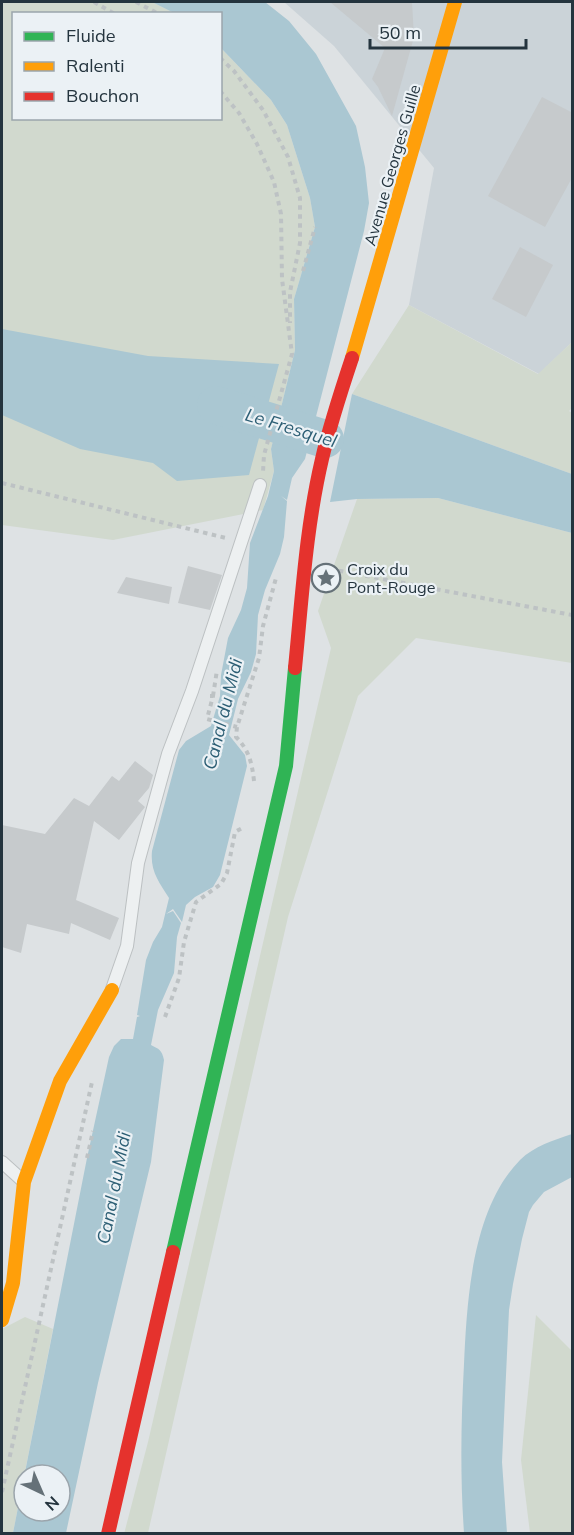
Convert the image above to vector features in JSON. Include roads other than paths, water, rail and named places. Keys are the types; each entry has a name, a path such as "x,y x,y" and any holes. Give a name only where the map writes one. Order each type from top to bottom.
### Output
{"main road":[{"name":"Avenue Georges Guille","path":"108,1533 286,766 314,500 335,409 455,2"},
{"path":"441,8 447,32"},
{"path":"2,1320 13,1283 24,1182 60,1081 112,990"}],"lane":[{"path":"112,990 127,946 138,863 168,754 192,691 260,485"},
{"path":"2,1162 24,1182"}],"water":[{"name":"Canal du Midi","path":"152,2 265,2 289,21 316,54 356,126 365,167 369,203 364,231 305,459 292,478 287,500 281,496 287,501 284,537 258,615 256,654 251,672 238,699 229,735 245,755 247,766 220,875 213,887 186,905 182,922 173,909 166,914 173,911 181,923 177,937 174,973 158,1010 151,1045 160,1050 164,1060 151,1162 98,1383 72,1505 72,1463 26,1463 109,1057 114,1046 121,1039 133,1039 137,1017 140,1016 137,1015 146,960 162,927 169,898 154,870 152,851 179,750 186,741 211,726 220,696 221,675 228,638 241,610 247,588 250,543 268,496 274,471 271,449 295,350 294,299 315,227 310,198 287,125 271,100 222,49 222,12 172,12"},
{"path":"2,329 148,356 279,364 249,475 177,481 153,463 80,449 2,415"},
{"path":"352,394 572,474 572,533 438,498 357,499 330,502"},
{"path":"572,1134 572,1177 544,1192 529,1212 513,1284 509,1310 502,1462 507,1533 464,1533 461,1448 465,1339 470,1284 482,1229 491,1203 504,1180 520,1160 538,1147"},
{"path":"15,1523 68,1523 66,1533 13,1533"}],"waterway":[{"name":"Le Fresquel","path":"216,405 325,439"}],"place":[{"name":"Croix du Pont-Rouge","path":"326,578"}]}
